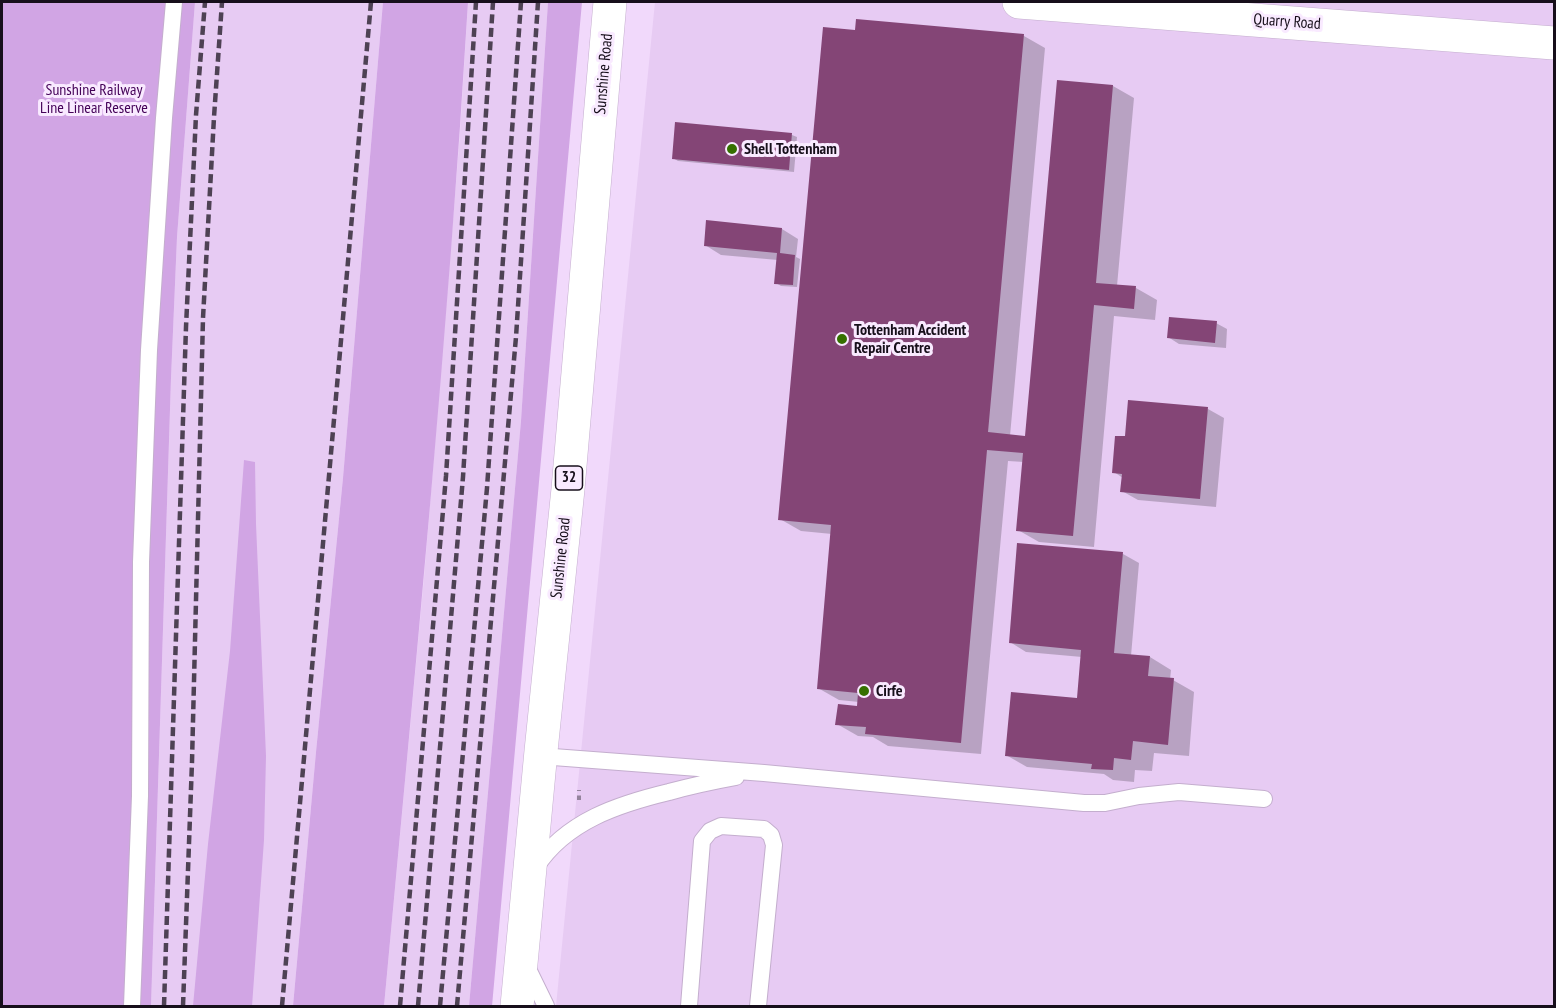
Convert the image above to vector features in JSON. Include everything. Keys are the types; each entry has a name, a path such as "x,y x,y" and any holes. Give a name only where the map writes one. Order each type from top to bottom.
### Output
{"main road":[{"name":"Sunshine Road","path":"517,1006 568,489 610,2"},
{"name":"Quarry Road","path":"1019,2 1554,43"}],"lane":[{"path":"132,1006 140,796 141,562 149,350 174,2"},
{"path":"540,756 764,773 1083,803 1105,803 1139,796 1179,792 1264,799"},
{"path":"528,888 536,866 550,848 592,817 630,801 709,782 764,773"},
{"path":"689,1006 702,841 710,831 722,826 764,829 771,835 774,845 758,1006"},
{"path":"521,954 546,1006"}],"shaded area":[{"path":"195,2 383,2 343,478 293,1006 151,1006 177,237"},
{"path":"468,2 548,2 521,421 469,1006 384,1006 424,578 460,133"},
{"path":"655,2 1554,2 1554,1006 556,1006"}],"green space":[{"name":"Sunshine Railway Line Linear Reserve","path":"2,2 195,2 177,237 151,1006 2,1006"},
{"path":"383,2 468,2 451,253 419,630 384,1006 293,1006 343,478"},
{"path":"548,2 582,2 492,1006 469,1006 521,421"},
{"path":"244,460 255,462 266,756 264,840 252,1006 193,1006 208,844 230,651"}],"building":[{"path":"856,19 1024,34 988,432 1025,436 1057,80 1113,85 1096,283 1136,286 1134,309 1094,305 1073,536 1016,531 1023,453 987,450 961,743 865,734 866,727 835,725 838,704 857,706 858,693 817,689 831,525 778,520 823,27 855,30"},
{"path":"675,122 792,133 789,170 672,159"},
{"path":"706,220 782,228 780,253 795,255 793,285 774,284 777,253 704,246"},
{"path":"1169,317 1217,321 1215,343 1167,338"},
{"path":"1128,400 1208,407 1200,499 1120,492 1122,474 1112,473 1115,436 1125,436"},
{"path":"1017,543 1123,552 1114,653 1150,656 1148,676 1174,678 1168,745 1133,741 1131,760 1114,758 1113,770 1091,769 1092,764 1005,756 1011,692 1077,698 1081,650 1009,643"}],"railway":[{"path":"164,1006 186,327 196,115 205,2"},
{"path":"183,1006 192,762 203,318 222,2"},
{"path":"282,1006 371,2"},
{"path":"400,1006 446,476 476,2"},
{"path":"418,1006 463,477 493,2"},
{"path":"440,1006 487,488 521,2"},
{"path":"457,1006 516,337 538,2"}],"place":[{"name":"Shell Tottenham","path":"732,149"},
{"name":"Tottenham Accident Repair Centre","path":"842,339"},
{"name":"Cirfe","path":"864,691"}]}
